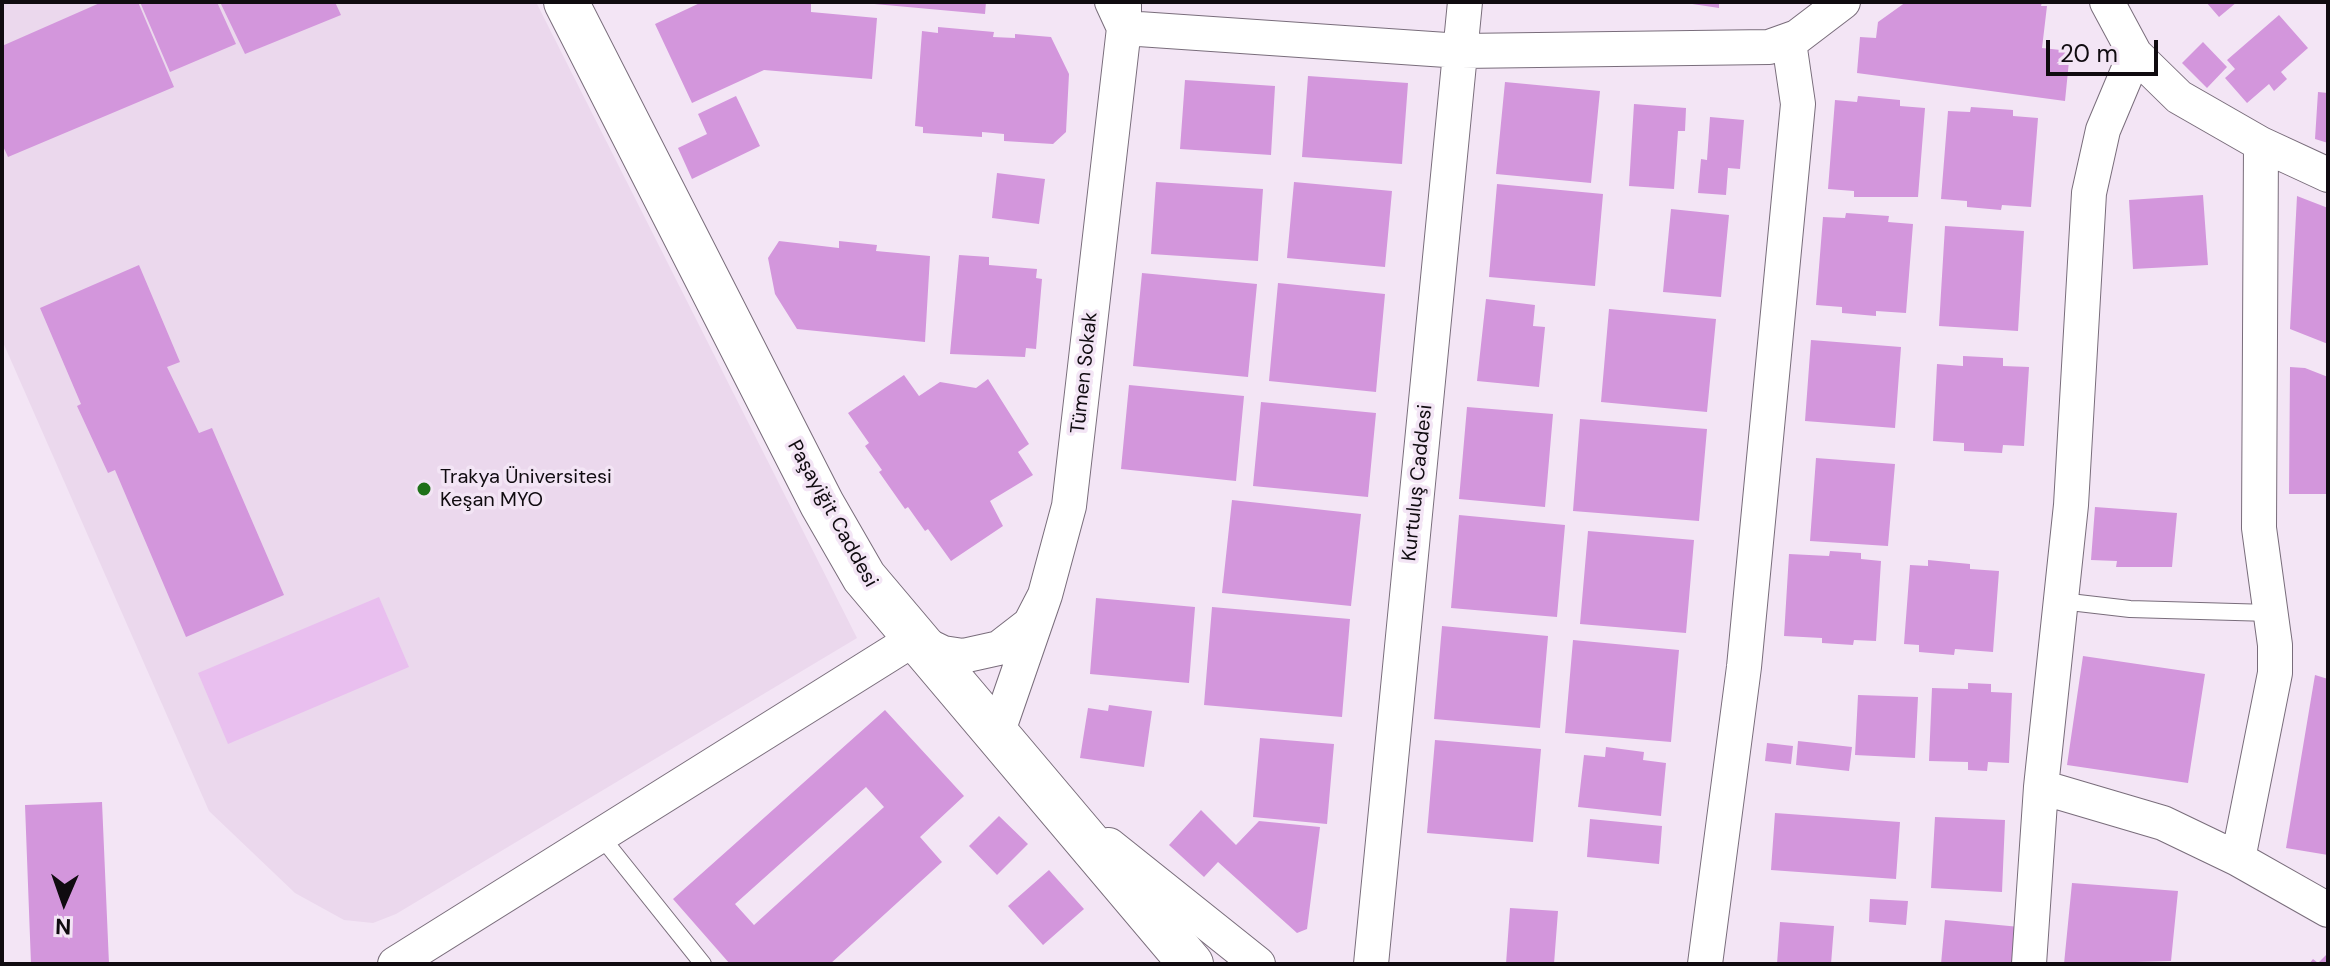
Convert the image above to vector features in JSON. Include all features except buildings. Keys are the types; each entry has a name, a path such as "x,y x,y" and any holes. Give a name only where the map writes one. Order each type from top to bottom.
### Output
{"main road":[{"name":"Paşayiğit Caddesi","path":"566,2 847,549 885,606 1191,964"}],"street":[{"name":"Kurtuluş Caddesi","path":"1371,964 1465,2"},
{"path":"1120,11 1461,51 1769,47 1789,42 1843,2"},
{"path":"2107,2 2135,54 2179,97 2261,144 2328,175"},
{"name":"Tümen Sokak","path":"997,734 1045,595 1074,474 1120,11"},
{"path":"1705,964 1744,667 1796,119 1795,70 1789,42"},
{"path":"2029,964 2041,787 2071,505 2089,193 2103,130 2135,54"},
{"path":"2238,859 2275,673 2259,528 2257,463 2261,144"},
{"path":"395,964 598,834 914,639 943,653 963,656 999,648 1030,624 1045,595"},
{"path":"2041,787 2163,823 2238,859 2328,910"},
{"path":"1044,791 1258,964"}],"lane":[{"path":"2061,601 2157,610 2270,613"},
{"path":"598,834 703,964"}],"shaded area":[{"name":"Trakya Üniversitesi Keşan MYO","path":"2,2 536,2 857,638 396,914 373,923 344,920 295,893 209,811 2,340"},
{"path":"379,597 409,667 228,744 198,673"}],"place":[{"name":"Trakya Üniversitesi Keşan MYO","path":"424,489"}]}
